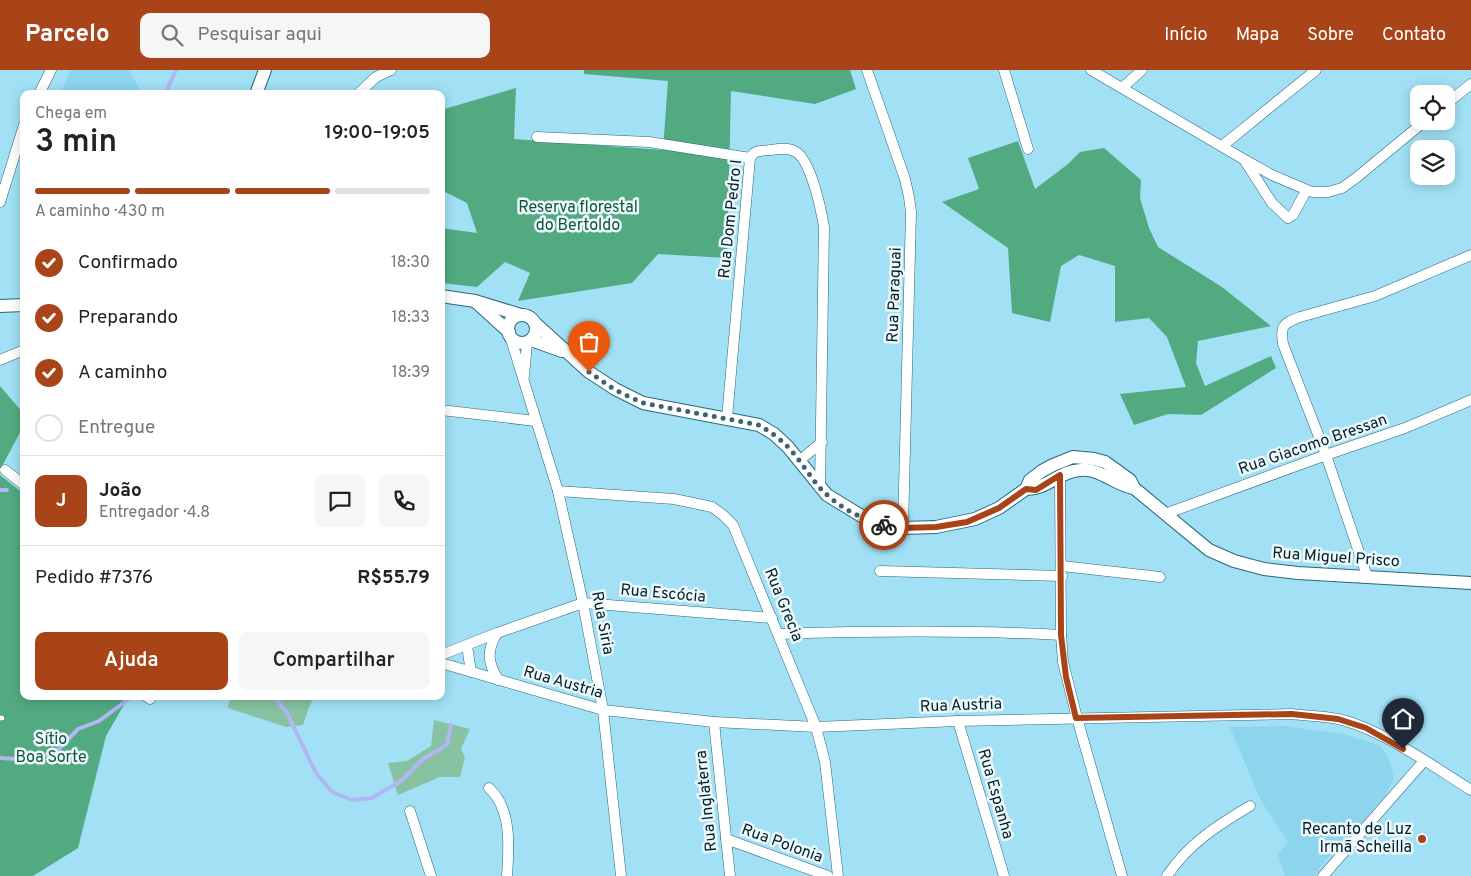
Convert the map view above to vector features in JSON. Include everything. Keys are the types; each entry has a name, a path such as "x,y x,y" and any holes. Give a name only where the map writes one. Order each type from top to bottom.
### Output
{"street":[{"path":"41,90 51,70"},
{"path":"258,90 265,70"},
{"path":"362,90 376,77 391,70"},
{"name":"Rua Paraguai","path":"866,70 905,179 911,212 903,528"},
{"path":"1004,70 1028,149"},
{"path":"1091,70 1245,160 1309,192 1328,192 1342,188 1414,130"},
{"path":"1123,87 1142,70"},
{"path":"1222,146 1316,70"},
{"path":"1455,97 1471,84"},
{"path":"537,137 649,142 750,158"},
{"path":"0,202 20,138"},
{"name":"Rua Dom Pedro I","path":"727,418 750,158 759,151 784,148 796,151 804,159 822,211 824,227 820,488"},
{"path":"1245,160 1272,203 1288,218 1293,215 1309,192"},
{"path":"1367,576 1326,455 1283,344 1282,328 1288,322 1300,317 1375,296 1471,255"},
{"name":"Rua Miguel Prisco","path":"445,296 475,300 530,317 589,372 615,390 643,403 670,410 727,418 759,425 774,434 788,447 820,488 841,504 873,522 903,528 936,527 967,522 999,508 1026,489 1030,480 1053,465 1073,457 1080,457 1105,462 1130,480 1134,488 1209,550 1234,561 1264,569 1298,573 1471,583"},
{"name":"Rua Miguel Prisco","path":"475,300 517,342 529,342 566,352"},
{"path":"1,304 20,305"},
{"path":"509,334 510,322 513,318 522,315"},
{"path":"529,342 536,333 536,324"},
{"name":"Rua Siria","path":"509,334 558,491 583,602 603,710 620,876"},
{"name":"Rua Siria","path":"523,382 529,342"},
{"path":"0,360 20,352"},
{"name":"Rua Giacomo Bressan","path":"1165,514 1405,428 1471,400"},
{"path":"445,410 535,421"},
{"path":"799,461 822,442"},
{"name":"Rua Miguel Prisco","path":"1026,489 1036,490 1060,475 1080,469 1101,473 1124,487 1134,488"},
{"path":"4,470 20,482"},
{"path":"1060,475 1061,635 1066,677 1122,876"},
{"name":"Rua Grecia","path":"558,491 674,499 712,507 733,526 816,727 825,762 838,876"},
{"path":"880,571 1062,571 1160,577"},
{"name":"Rua Escócia","path":"445,654 583,602 772,618"},
{"path":"779,634 877,630 1061,635"},
{"path":"497,633 492,643 489,658 498,680"},
{"path":"468,646 471,672"},
{"name":"Rua Austria","path":"445,663 603,710 714,722 816,727 958,721 1292,714 1338,719 1366,728 1471,790"},
{"name":"Rua Espanha","path":"958,721 1004,876"},
{"name":"Rua Inglaterra","path":"714,722 730,876"},
{"path":"1323,876 1424,761"},
{"path":"489,788 500,802 506,825 508,846 507,876"},
{"path":"1167,876 1187,850 1203,836 1250,806"},
{"path":"410,811 431,876"},
{"name":"Rua Polonia","path":"726,839 828,876"}],"shaded area":[{"path":"71,70 129,70 140,90 62,90"},
{"path":"1286,726 1342,734 1379,745 1387,755 1394,779 1385,796 1323,863 1314,876 1285,876 1278,854 1288,842 1260,799 1230,727"}],"green space":[{"name":"Reserva florestal do Bertoldo","path":"584,70 850,70 856,89 815,104 731,91 727,258 658,254 632,283 518,301 530,273 505,262 477,287 445,283 445,229 477,233 467,203 445,192 445,109 516,88 514,139 663,150 668,81 584,74"},
{"path":"1018,141 1035,189 1068,164 1080,152 1104,148 1141,180 1140,198 1149,228 1158,247 1222,287 1271,326 1198,341 1196,363 1205,386 1271,356 1276,368 1201,415 1168,414 1134,425 1120,394 1186,387 1167,337 1149,318 1115,322 1115,266 1079,255 1061,266 1050,322 1012,313 1008,248 942,202 979,189 968,158"},
{"path":"0,386 20,409 20,432 0,470"},
{"name":"Sítio Boa Sorte","path":"0,475 20,491 20,700 127,700 106,736 78,848 33,876 0,876"},
{"path":"229,700 313,700 303,725 286,727 228,708"},
{"path":"434,720 470,729 461,749 465,757 460,777 440,777 398,795 388,763 407,761 431,746"}],"waterway":[{"path":"167,90 176,70"},
{"path":"0,490 7,490"},
{"path":"0,758 32,760 57,751 78,729 99,721 127,700"},
{"path":"276,700 286,711 316,773 332,792 352,800 372,798 401,781 423,759 447,745 451,725"}],"way so far":[{"path":"589,372 615,390 643,403 670,410 727,418 759,425 774,434 788,447 827,495 856,514 884,525"}],"place":[{"name":"Recanto de Luz Irmã Scheilla","path":"1422,839"}],"route":[{"path":"884,525 903,528 936,527 967,522 999,508 1026,489 1036,490 1060,475 1061,635 1063,662 1076,718 1292,714 1338,719 1366,728 1403,749"}]}
